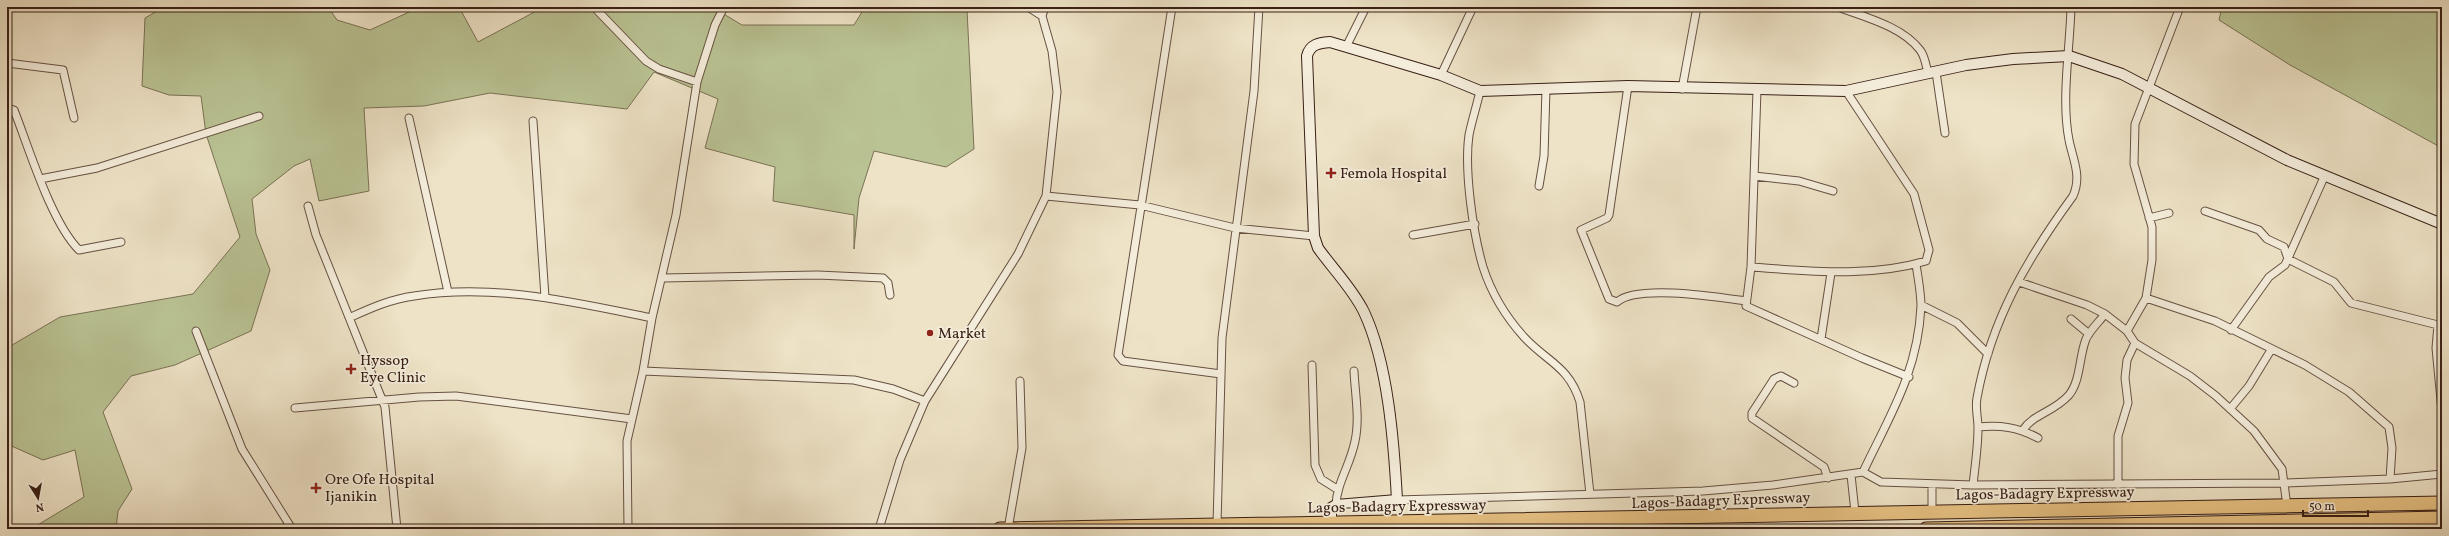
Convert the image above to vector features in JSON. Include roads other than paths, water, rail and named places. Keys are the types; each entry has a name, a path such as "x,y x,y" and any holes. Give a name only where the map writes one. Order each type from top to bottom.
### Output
{"highway":[{"name":"Lagos-Badagry Expressway","path":"1000,529 1331,522 1589,520 1855,512 2442,503"},
{"path":"1926,529 2442,518"}],"street":[{"path":"594,7 646,61 659,69 697,82"},
{"path":"628,529 627,441 643,371 652,318 663,278 676,215 697,82 715,25 724,7"},
{"path":"1028,7 1042,16"},
{"path":"879,529 900,460 925,402 1018,254 1046,196 1057,92 1052,51 1042,16 1045,7"},
{"path":"1172,7 1140,205 1119,358 1123,361 1221,374"},
{"path":"1217,525 1222,338 1235,228 1254,91 1259,7"},
{"path":"1346,47 1366,7"},
{"path":"1441,75 1473,7"},
{"path":"1682,89 1698,7"},
{"path":"1838,7 1858,10 1911,41 1921,50 1932,72 1945,133"},
{"path":"1973,486 1978,427 1976,416 1977,399 1996,327 2040,241 2073,196 2077,186 2078,172 2066,114 2071,7"},
{"path":"2127,332 2146,298 2152,260 2152,227 2134,164 2135,124 2180,7"},
{"path":"1397,500 1394,450 1381,365 1364,312 1318,248 1314,236 1307,56 1309,49 1316,44 1330,42 1441,75 1480,91 1628,86 1682,89 1846,91 1932,72 2013,59 2069,56 2106,67 2150,88 2287,160 2442,224"},
{"path":"7,63 63,70 74,118"},
{"path":"1628,86 1608,215 1607,218 1581,230 1610,299 1617,302 1632,293 1689,294 1746,301"},
{"path":"1539,186 1544,156 1546,89"},
{"path":"1757,90 1751,267 1746,306 1862,358 1909,377"},
{"path":"1480,91 1469,135 1468,153 1469,178 1475,224 1483,267 1496,296 1509,319 1525,338 1567,374 1576,388 1580,402 1590,494"},
{"path":"1751,267 1831,273 1887,270 1926,261 1929,250 1917,201 1846,91"},
{"path":"7,108 14,110 40,179 68,239 79,250 120,242"},
{"path":"40,179 97,168 259,116"},
{"path":"410,118 448,292"},
{"path":"533,120 545,297"},
{"path":"2231,330 2269,277 2286,265 2325,175"},
{"path":"1754,176 1799,181 1833,191"},
{"path":"1046,196 1140,205 1235,228 1314,236"},
{"path":"308,206 316,235 383,401 387,416 397,529"},
{"path":"2205,211 2259,230 2267,239 2284,247 2288,259 2334,282 2351,303 2438,325 2436,348 2442,411"},
{"path":"2149,218 2169,213"},
{"path":"1413,235 1475,224"},
{"path":"1863,472 1909,377 1918,340 1921,304 1916,264"},
{"path":"1821,339 1831,273"},
{"path":"663,278 818,275 883,278 888,283 890,295"},
{"path":"2019,282 2087,305 2105,314 2127,332 2135,343 2190,376 2230,409 2254,431 2282,469 2287,506"},
{"path":"350,318 387,302 412,296 448,292 545,297 652,318"},
{"path":"2146,298 2215,321 2271,350 2305,365 2349,392 2389,427 2392,439 2390,479"},
{"path":"1921,304 1957,323 1988,354"},
{"path":"2023,430 2033,418 2052,410 2069,394 2089,334 2105,314"},
{"path":"2071,319 2089,334"},
{"path":"196,331 242,449 292,529"},
{"path":"2118,485 2118,436 2128,403 2125,378 2127,360 2135,343"},
{"path":"2230,409 2249,386 2271,350"},
{"path":"1312,365 1315,465 1321,479 1336,489"},
{"path":"643,371 854,380 892,389 925,402"},
{"path":"1336,505 1336,489 1348,467 1357,430 1354,371"},
{"path":"1794,383 1781,376 1774,379 1752,413 1752,418 1824,467 1828,478"},
{"path":"1008,529 1022,448 1020,381"},
{"path":"295,408 419,397 456,396 632,419"},
{"path":"1978,427 2004,425 2023,430 2038,438"},
{"path":"1331,522 1331,508 1336,505 1397,500 1703,491 1828,478 1863,472 1881,482 1973,486 2285,483 2390,479 2442,474"},
{"path":"1851,474 1855,512"},
{"path":"1932,484 1932,511"}],"place":[{"name":"Femola Hospital","path":"1331,173"},
{"name":"Market","path":"930,333"},
{"name":"Hyssop Eye Clinic","path":"351,369"},
{"name":"Ore Ofe Hospital Ijanikin","path":"316,488"}]}
